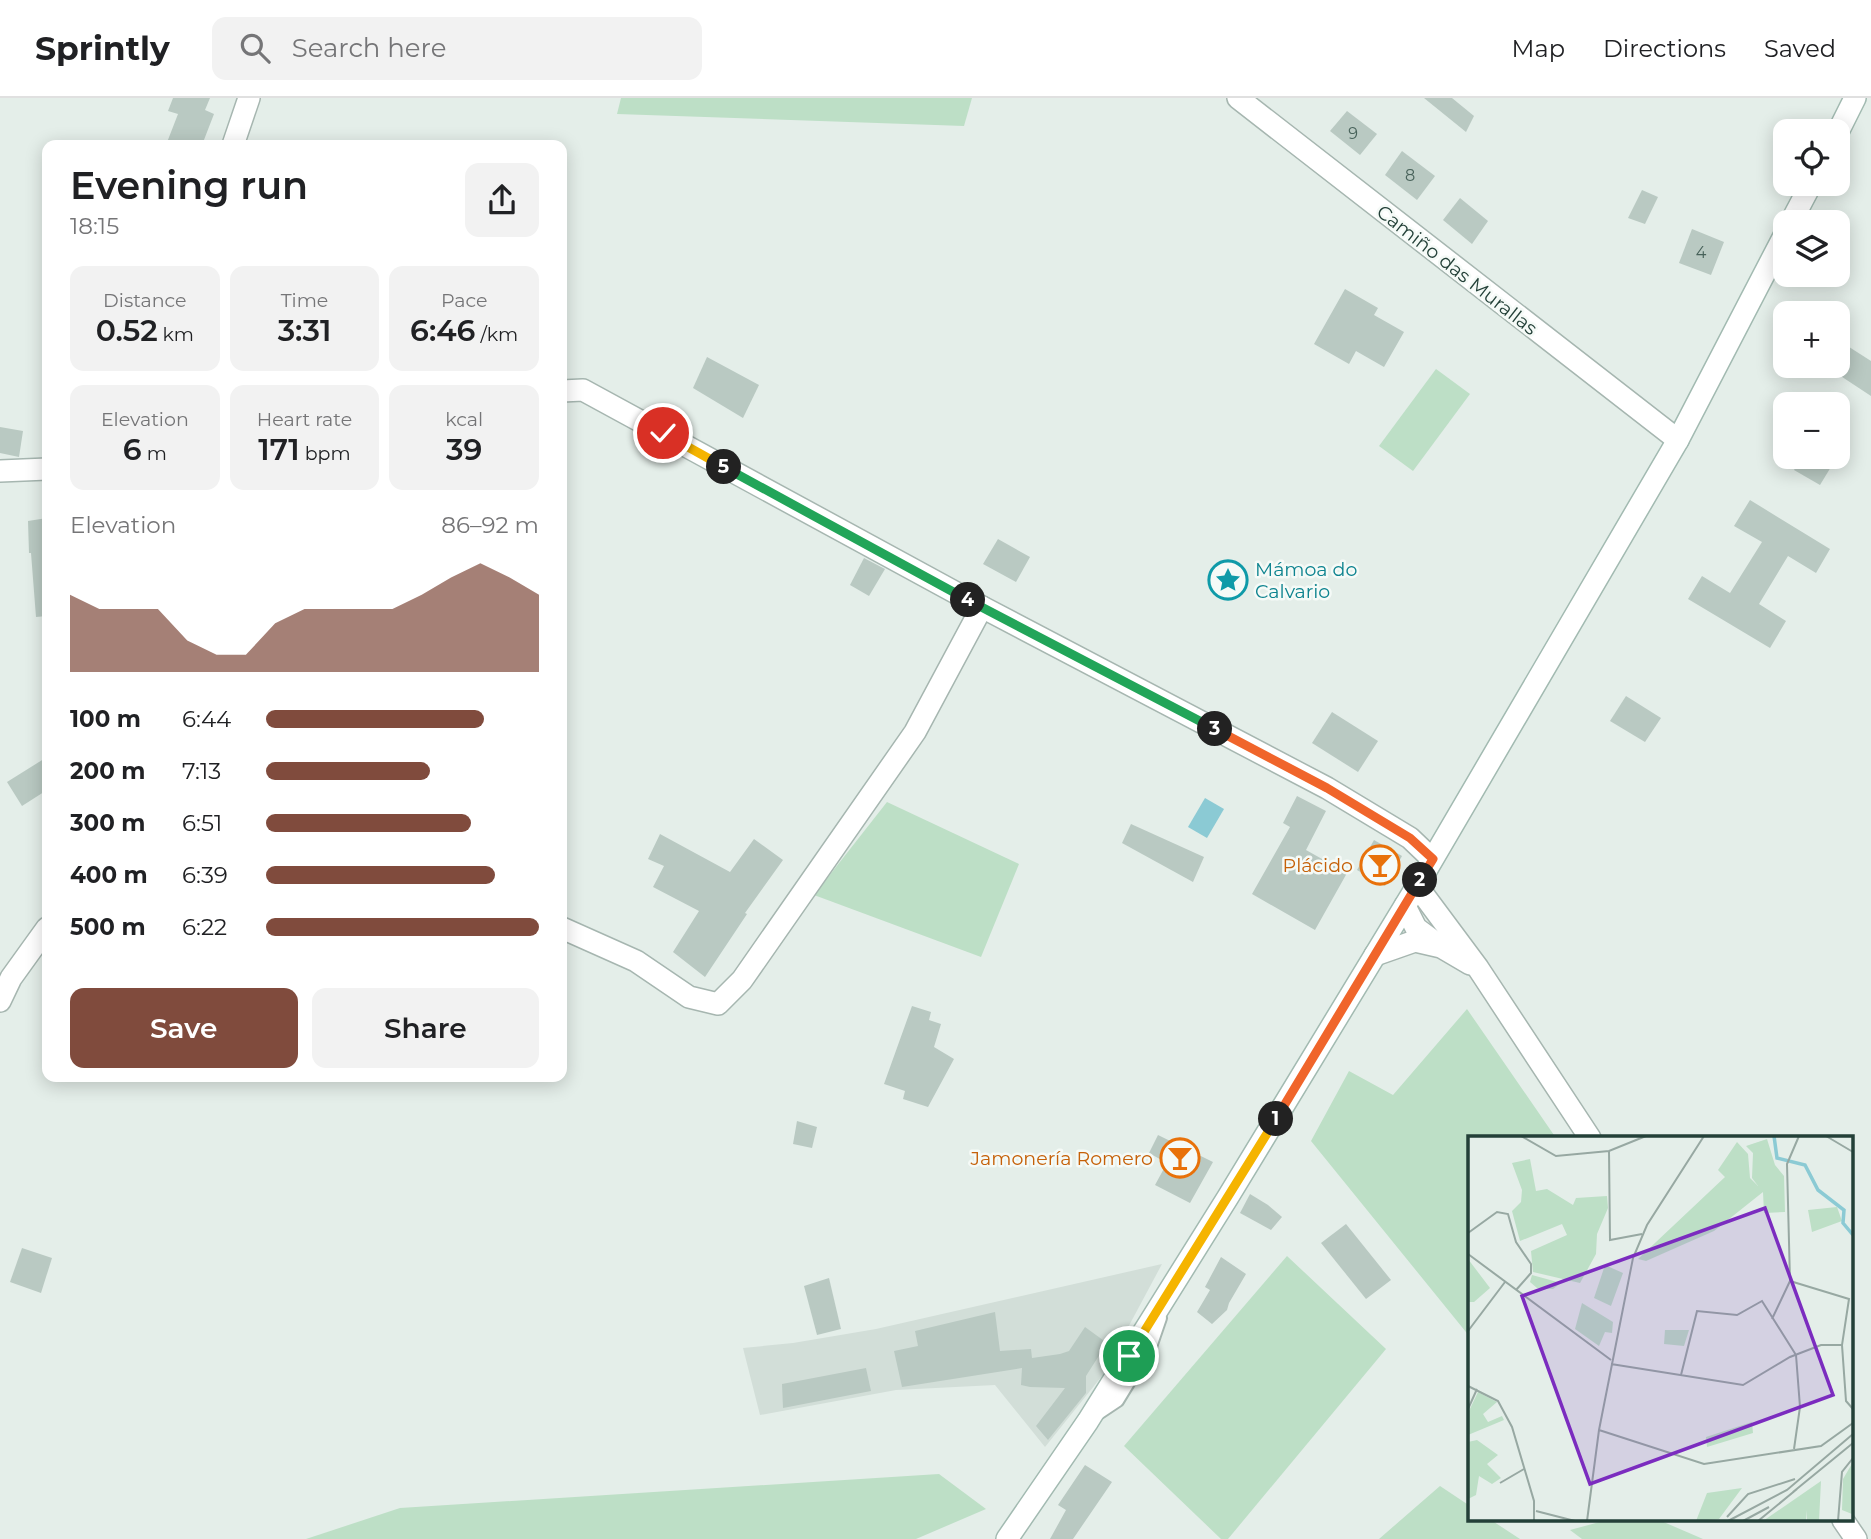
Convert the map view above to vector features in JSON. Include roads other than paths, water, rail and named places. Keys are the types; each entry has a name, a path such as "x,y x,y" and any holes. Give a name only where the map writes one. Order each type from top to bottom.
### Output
{"street":[{"path":"235,140 249,98"},
{"name":"Camiño das Murallas","path":"1238,98 1678,440"},
{"path":"1844,119 1855,98"},
{"path":"1007,1539 1088,1421 1417,886 1678,440 1773,257"},
{"path":"572,390 1327,788 1410,838 1433,859"},
{"path":"0,471 42,469"},
{"path":"567,930 636,961 689,997 718,1004 742,980 915,732 982,607"},
{"path":"1417,886 1478,968 1589,1136"},
{"path":"1405,906 1416,928 1441,947 1478,968"},
{"path":"0,1001 5,974 42,933"},
{"path":"1375,955 1415,941 1441,947"},
{"path":"1844,1522 1856,1539"}],"water":[{"path":"1205,798 1224,809 1207,838 1188,827"}],"place":[{"name":"Mámoa do Calvario","path":"1228,580"},
{"name":"Plácido","path":"1380,865"},
{"name":"Jamonería Romero","path":"1180,1158"}]}
